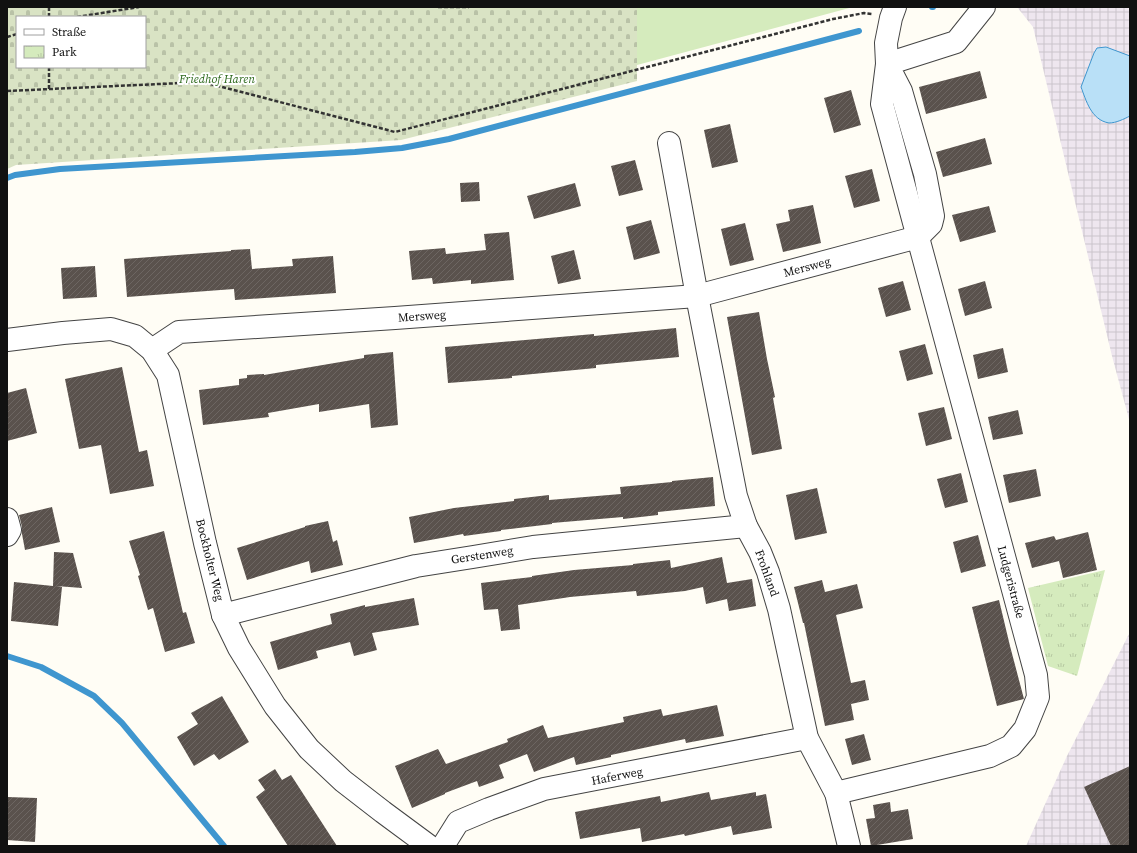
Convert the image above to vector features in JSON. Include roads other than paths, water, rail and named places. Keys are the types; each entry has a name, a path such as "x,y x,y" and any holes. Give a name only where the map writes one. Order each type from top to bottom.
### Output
{"street":[{"path":"887,64 956,42 984,7"},
{"path":"894,11 886,43 887,64 882,104 918,237"},
{"path":"669,143 697,296"},
{"name":"Mersweg","path":"152,350 179,332 697,296 918,237"},
{"name":"Ludgeristraße","path":"836,793 990,756 1011,746 1025,729 1038,697 1036,675 918,237"},
{"name":"Frohland","path":"697,296 736,496 746,526 760,552 773,587 807,738 836,793 849,846"},
{"name":"Bockholter Weg","path":"7,340 111,329 135,336 152,350 168,375 223,615 239,648 275,706 309,749 343,781 430,846"},
{"path":"7,519 10,530 7,535"},
{"name":"Gerstenweg","path":"223,615 416,566 533,547 746,526"},
{"name":"Haferweg","path":"443,846 458,822 489,808 544,789 807,738"}],"water":[{"path":"1106,47 1130,56 1130,116 1117,122 1109,123 1098,118 1090,109 1081,87 1097,48"}],"waterway":[{"path":"7,178 15,175 60,169 402,148 449,139 859,31"},
{"path":"7,656 41,667 94,696 122,723 224,846"}],"park label":[{"name":"Friedhof Haren","path":"217,79"}]}
